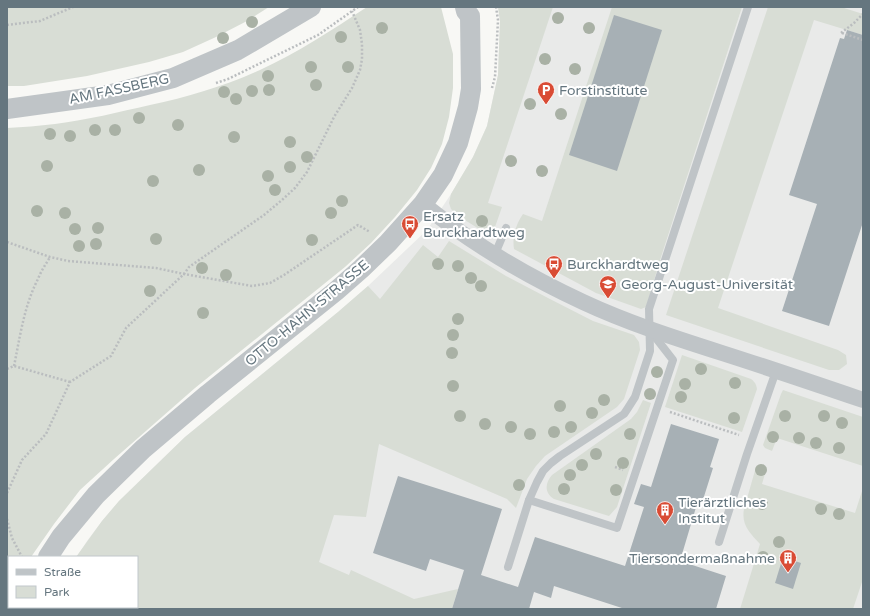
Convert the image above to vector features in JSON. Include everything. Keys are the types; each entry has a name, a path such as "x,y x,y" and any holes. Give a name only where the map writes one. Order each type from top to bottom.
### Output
{"street":[{"name":"AM FASSBERG","path":"7,109 108,95 173,78 238,50 310,7"},
{"name":"OTTO-HAHN-STRASSE","path":"49,556 61,537 96,495 143,449 356,274 388,243 423,204 443,175 458,143 468,107 471,89 470,10"},
{"path":"423,204 464,234 495,254 583,302 649,330 863,400"}],"lane":[{"path":"508,567 529,500 543,471 551,463 624,414 635,397 650,351 649,309 748,7"},
{"path":"495,254 506,228"},
{"path":"529,500 617,528 673,360 649,330"},
{"path":"719,542 747,454 776,371"}],"path":[{"path":"7,25 40,21 73,7"},
{"path":"7,492 22,460 46,434 70,382 111,356 126,328 184,274 189,267 264,215 295,188 307,172 334,117 352,88 360,70 362,44 360,30 352,11"},
{"path":"863,14 841,33 863,40"},
{"path":"7,242 50,257 68,261 156,268 252,286 270,283 284,275 358,225 370,232"},
{"path":"14,366 21,329 30,300 37,280 50,257"},
{"path":"7,369 14,366 70,382"},
{"path":"669,412 753,439"},
{"path":"7,518 12,538 21,556"}],"shaded area":[{"name":"Georg-August-Universität","path":"498,7 863,7 863,609 46,609 138,608 138,556 78,556 102,521 119,501 185,437 338,312 368,286 427,230 473,157 487,126 498,75 500,21"}],"green space":[{"path":"7,7 269,7 247,21 183,52 149,62 87,76 24,86 7,86"},
{"path":"367,7 441,7 453,54 453,88 449,117 442,144 431,168 417,190 395,217 371,243 345,267 195,388 80,490 32,556 8,556 7,606 7,128 55,124 91,118 178,98 220,86 260,70 328,33"},
{"path":"498,7 553,7 488,203 502,207 495,227 487,234 457,215 451,209 449,203 451,194 473,157 487,126 498,75 500,21"},
{"path":"612,7 742,7 646,307 641,309 596,293 514,249 515,231 523,214 542,221"},
{"path":"768,7 841,7 863,14 863,35 814,20 718,308 838,350 846,355 847,364 839,370 829,370 666,315"},
{"path":"449,241 506,276 593,321 634,335 639,342 640,350 624,399 617,407 545,456 527,479 516,508 507,499 379,444 366,517 334,515 319,562 349,575 351,570 414,599 458,589 452,609 46,609 138,608 138,556 77,556 102,521 119,501 185,437 368,286 380,299 423,245 438,257"},
{"path":"682,355 751,379 756,384 757,389 742,432 665,407"},
{"path":"783,390 863,417 863,466 777,438 772,451 765,448 763,445"},
{"path":"643,400 651,403 617,507 609,516 551,497 547,491 547,485 552,475 631,419 637,412"},
{"path":"760,465 767,467 762,484 855,513 863,488 863,579 853,609 740,609 760,544 747,528 743,515 756,467"}],"building":[{"path":"614,15 662,30 617,171 569,155"},
{"path":"847,30 863,35 863,222 829,326 782,311 817,204 789,195 840,38 844,39"},
{"path":"671,424 719,439 710,467 713,468 701,506 697,504 680,561 726,576 716,609 625,609 554,586 551,598 534,592 529,609 452,609 464,570 430,559 426,571 373,553 398,476 502,509 481,575 518,587 535,537 625,566 644,507 634,504 641,484 651,487"},
{"name":"Tiersondermaßnahme","path":"783,557 801,563 793,589 775,583"}],"place":[{"name":"Forstinstitute","path":"546,105"},
{"name":"Ersatz Burckhardtweg","path":"410,239"},
{"name":"Burckhardtweg","path":"554,279"},
{"name":"Georg-August-Universität","path":"608,299"},
{"name":"Tierärztliches Institut","path":"665,525"},
{"name":"Tiersondermaßnahme","path":"788,573"}]}
